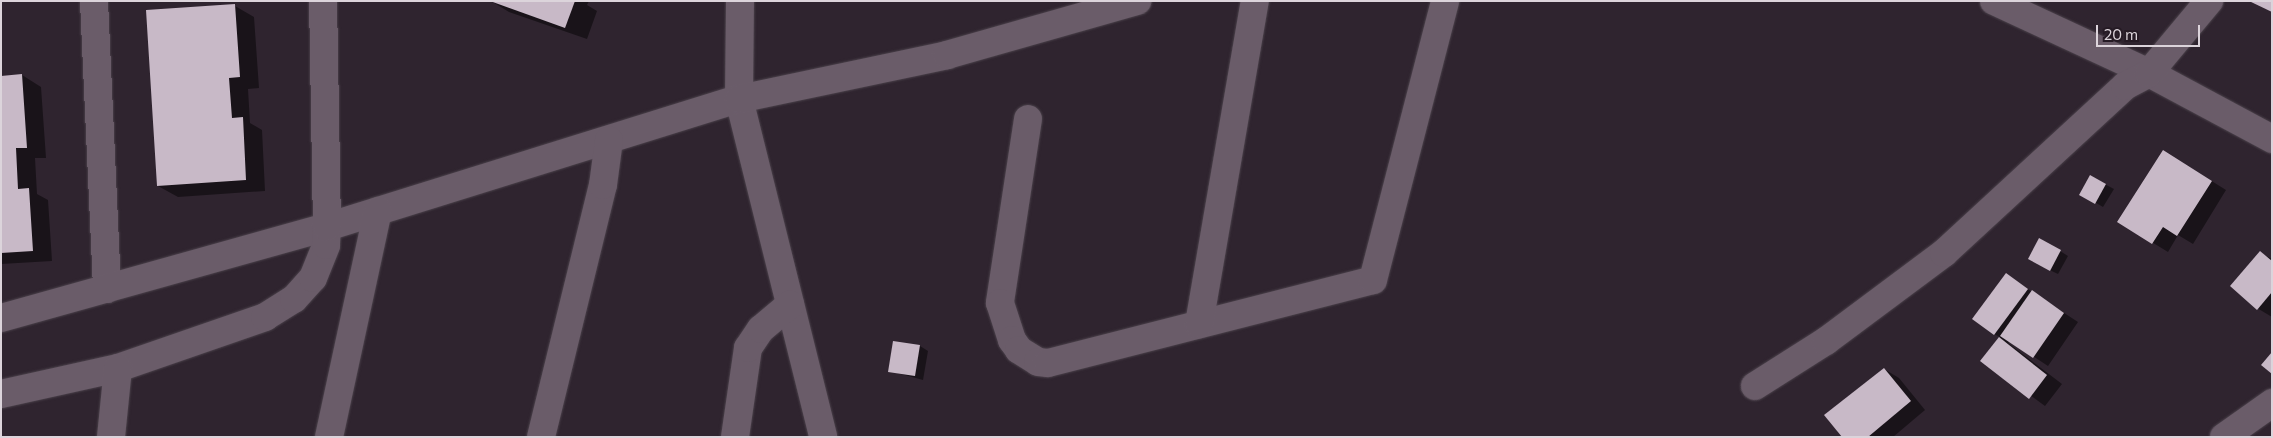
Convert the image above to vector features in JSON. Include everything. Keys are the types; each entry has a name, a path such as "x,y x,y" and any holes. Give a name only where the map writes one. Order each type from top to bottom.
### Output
{"street":[{"path":"94,1 107,289"},
{"path":"1,394 118,368 280,310 313,278 326,245 327,228 323,1"},
{"path":"740,1 739,99 823,437"},
{"path":"1,318 327,228 739,99 947,54 1137,1"},
{"path":"1199,324 1255,1"},
{"path":"1028,119 1000,303 1012,340 1019,350 1038,362 1048,363 1373,280 1445,1"},
{"path":"1994,1 2149,73 2272,139"},
{"path":"1756,386 1826,341 1944,253 2125,86 2149,73 2209,1"},
{"path":"541,437 603,185 608,140"},
{"path":"329,437 378,211"},
{"path":"735,437 748,348 761,329 790,305"},
{"path":"111,437 118,368"},
{"path":"2224,437 2272,403"}],"building":[{"path":"490,1 575,1 565,28"},
{"path":"2249,1 2272,1 2272,12"},
{"path":"235,4 240,77 229,78 232,118 243,117 246,180 157,186 146,10"},
{"path":"22,74 27,148 16,148 18,189 29,188 33,251 1,253 1,76"},
{"path":"2163,150 2212,181 2177,236 2163,227 2152,244 2117,222"},
{"path":"2090,175 2106,184 2095,204 2079,195"},
{"path":"2039,238 2061,250 2050,271 2028,259"},
{"path":"2260,251 2272,261 2272,292 2257,310 2230,286"},
{"path":"2006,273 2028,289 1994,335 1972,319"},
{"path":"2032,290 2064,313 2033,358 2000,336"},
{"path":"1999,337 2047,375 2029,399 1980,361"},
{"path":"893,341 920,345 915,376 888,372"},
{"path":"2272,352 2272,374 2261,365"},
{"path":"1884,368 1911,401 1868,437 1842,437 1824,415"}]}
